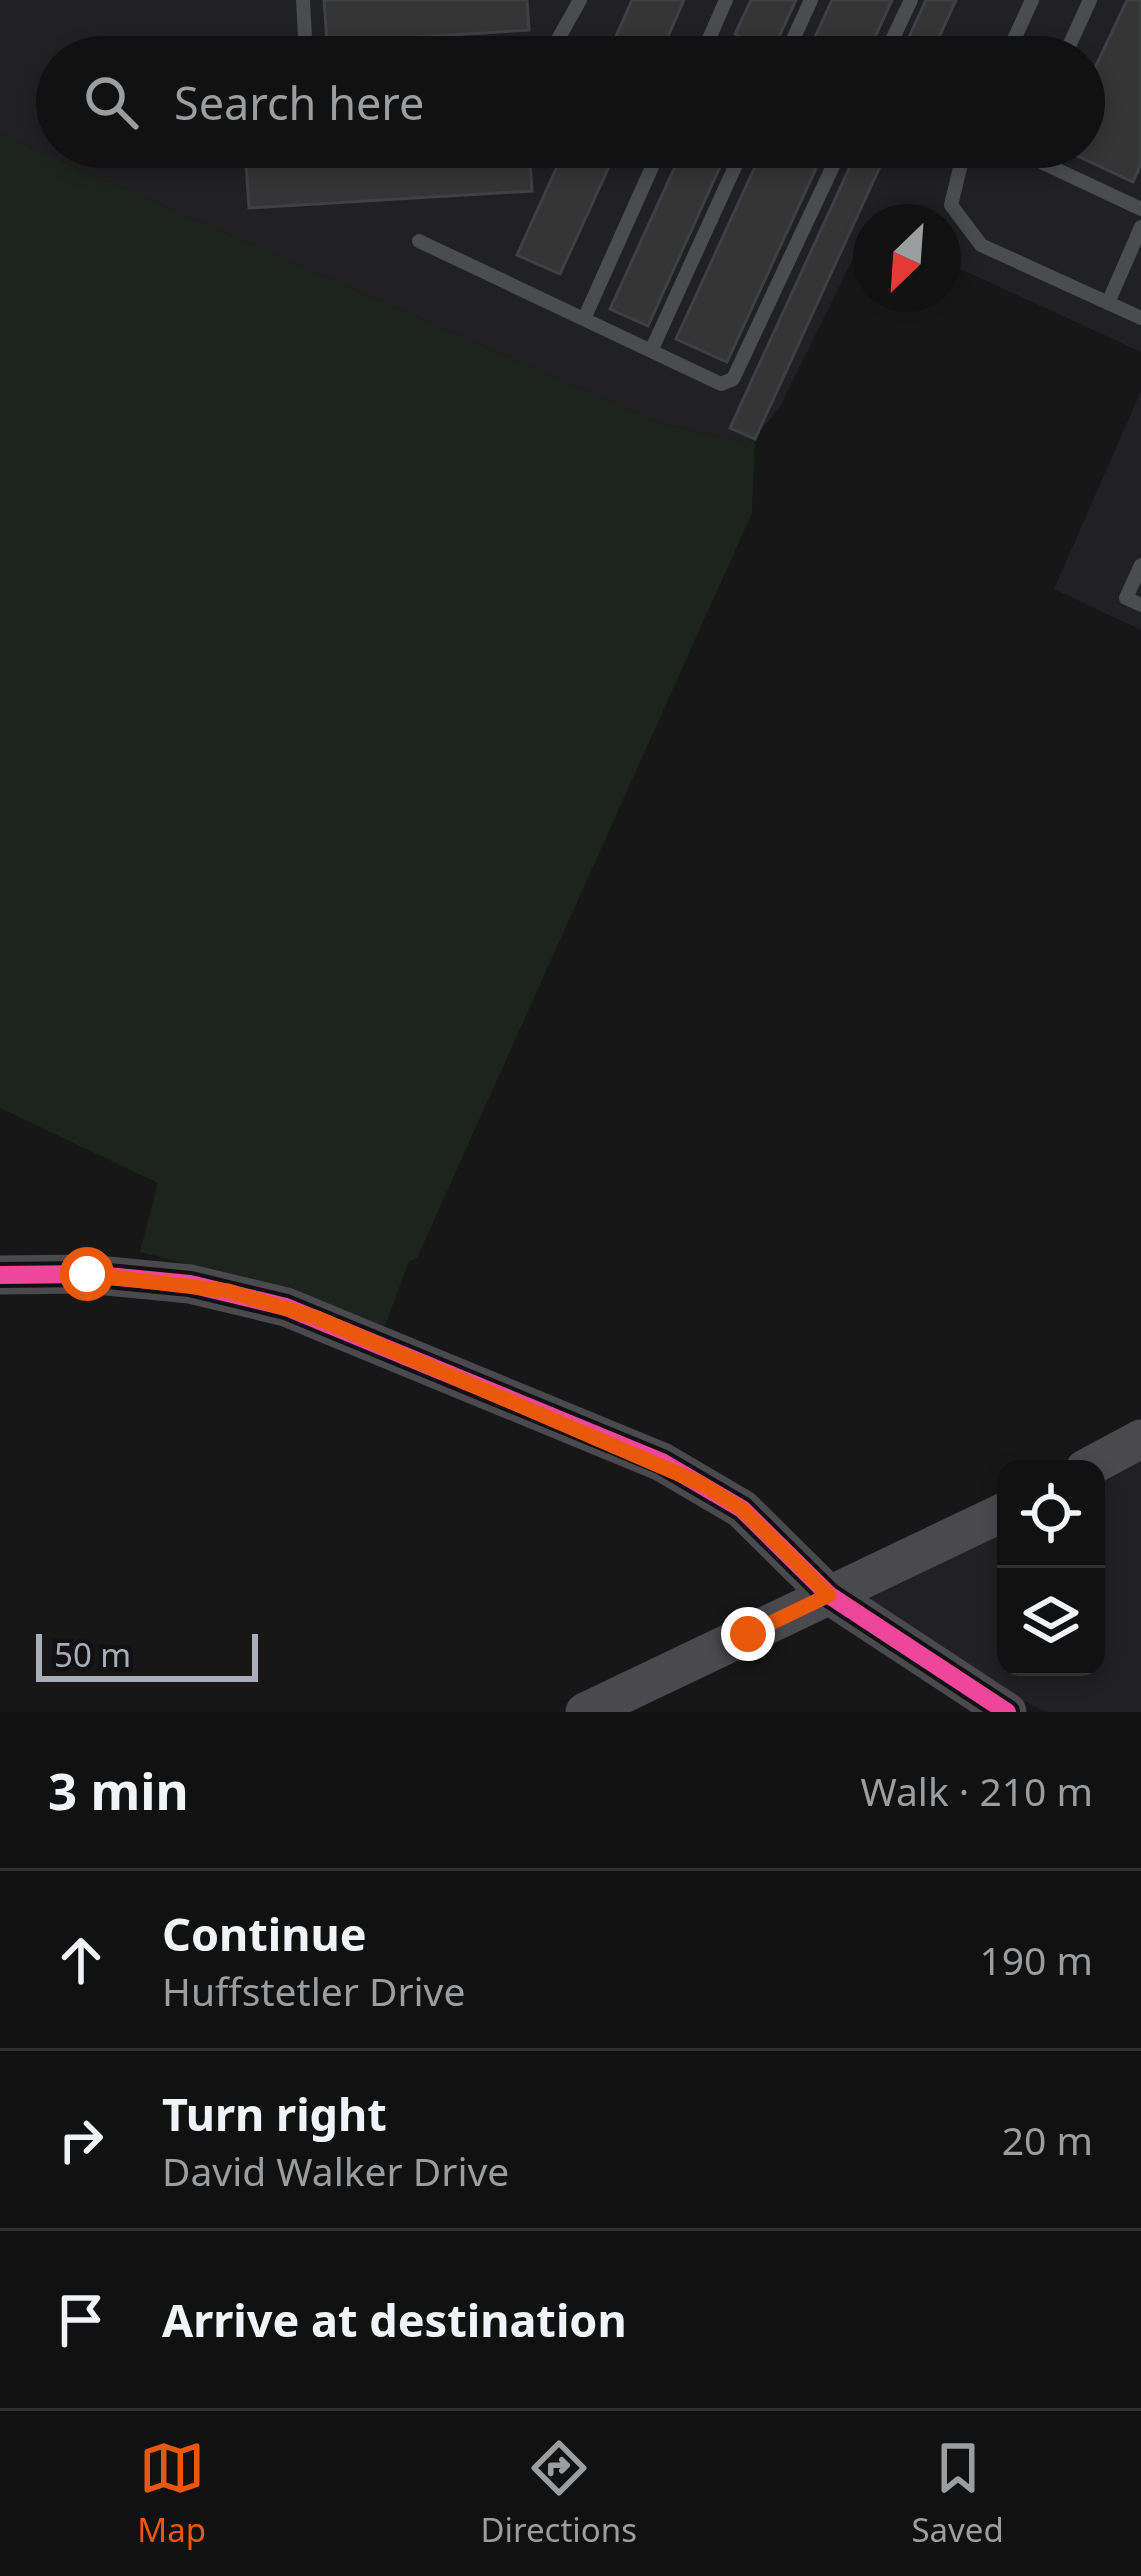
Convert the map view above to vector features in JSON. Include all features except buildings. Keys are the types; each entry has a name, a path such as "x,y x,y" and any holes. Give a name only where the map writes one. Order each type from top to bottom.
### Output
{"street":[{"path":"0,1275 87,1274 190,1284 347,1328 702,1484 742,1509 829,1595 1007,1712"},
{"path":"1102,1460 1141,1439"},
{"path":"584,1712 997,1515"}],"lane":[{"path":"303,0 305,36"},
{"path":"560,36 580,0"},
{"path":"710,36 726,0"},
{"path":"795,36 811,0"},
{"path":"894,36 911,0"},
{"path":"1016,36 1032,0"},
{"path":"1074,36 1090,0"},
{"path":"584,320 652,168"},
{"path":"651,351 734,168"},
{"path":"419,242 722,384 733,379 832,168"},
{"path":"960,168 951,205 981,245 1141,318"},
{"path":"1054,168 1141,209"},
{"path":"1108,303 1141,227"},
{"path":"1141,565 1126,598 1141,605"}],"shaded area":[{"path":"0,0 1141,0 1141,352 961,269 961,204 853,204 853,259 779,409 749,443 662,424 78,168 1105,168 1105,36 36,36 36,150 0,134"},
{"path":"0,134 36,150 36,168 78,168 662,424 749,443 755,438 752,513 417,1258 409,1261 385,1326 291,1291 140,1252 158,1183 0,1108"},
{"path":"1141,391 1141,630 1054,589"},
{"path":"1141,1457 1141,1712 1046,1712 999,1689 862,1597 997,1533 997,1676 1105,1676 1105,1476"}],"cycle path":[{"path":"0,1275 87,1274 190,1284 286,1307 662,1462 742,1509 829,1595 1007,1712"}],"route":[{"path":"87,1274 190,1284 286,1307 347,1328 662,1462 742,1509 829,1595 748,1634"}]}
